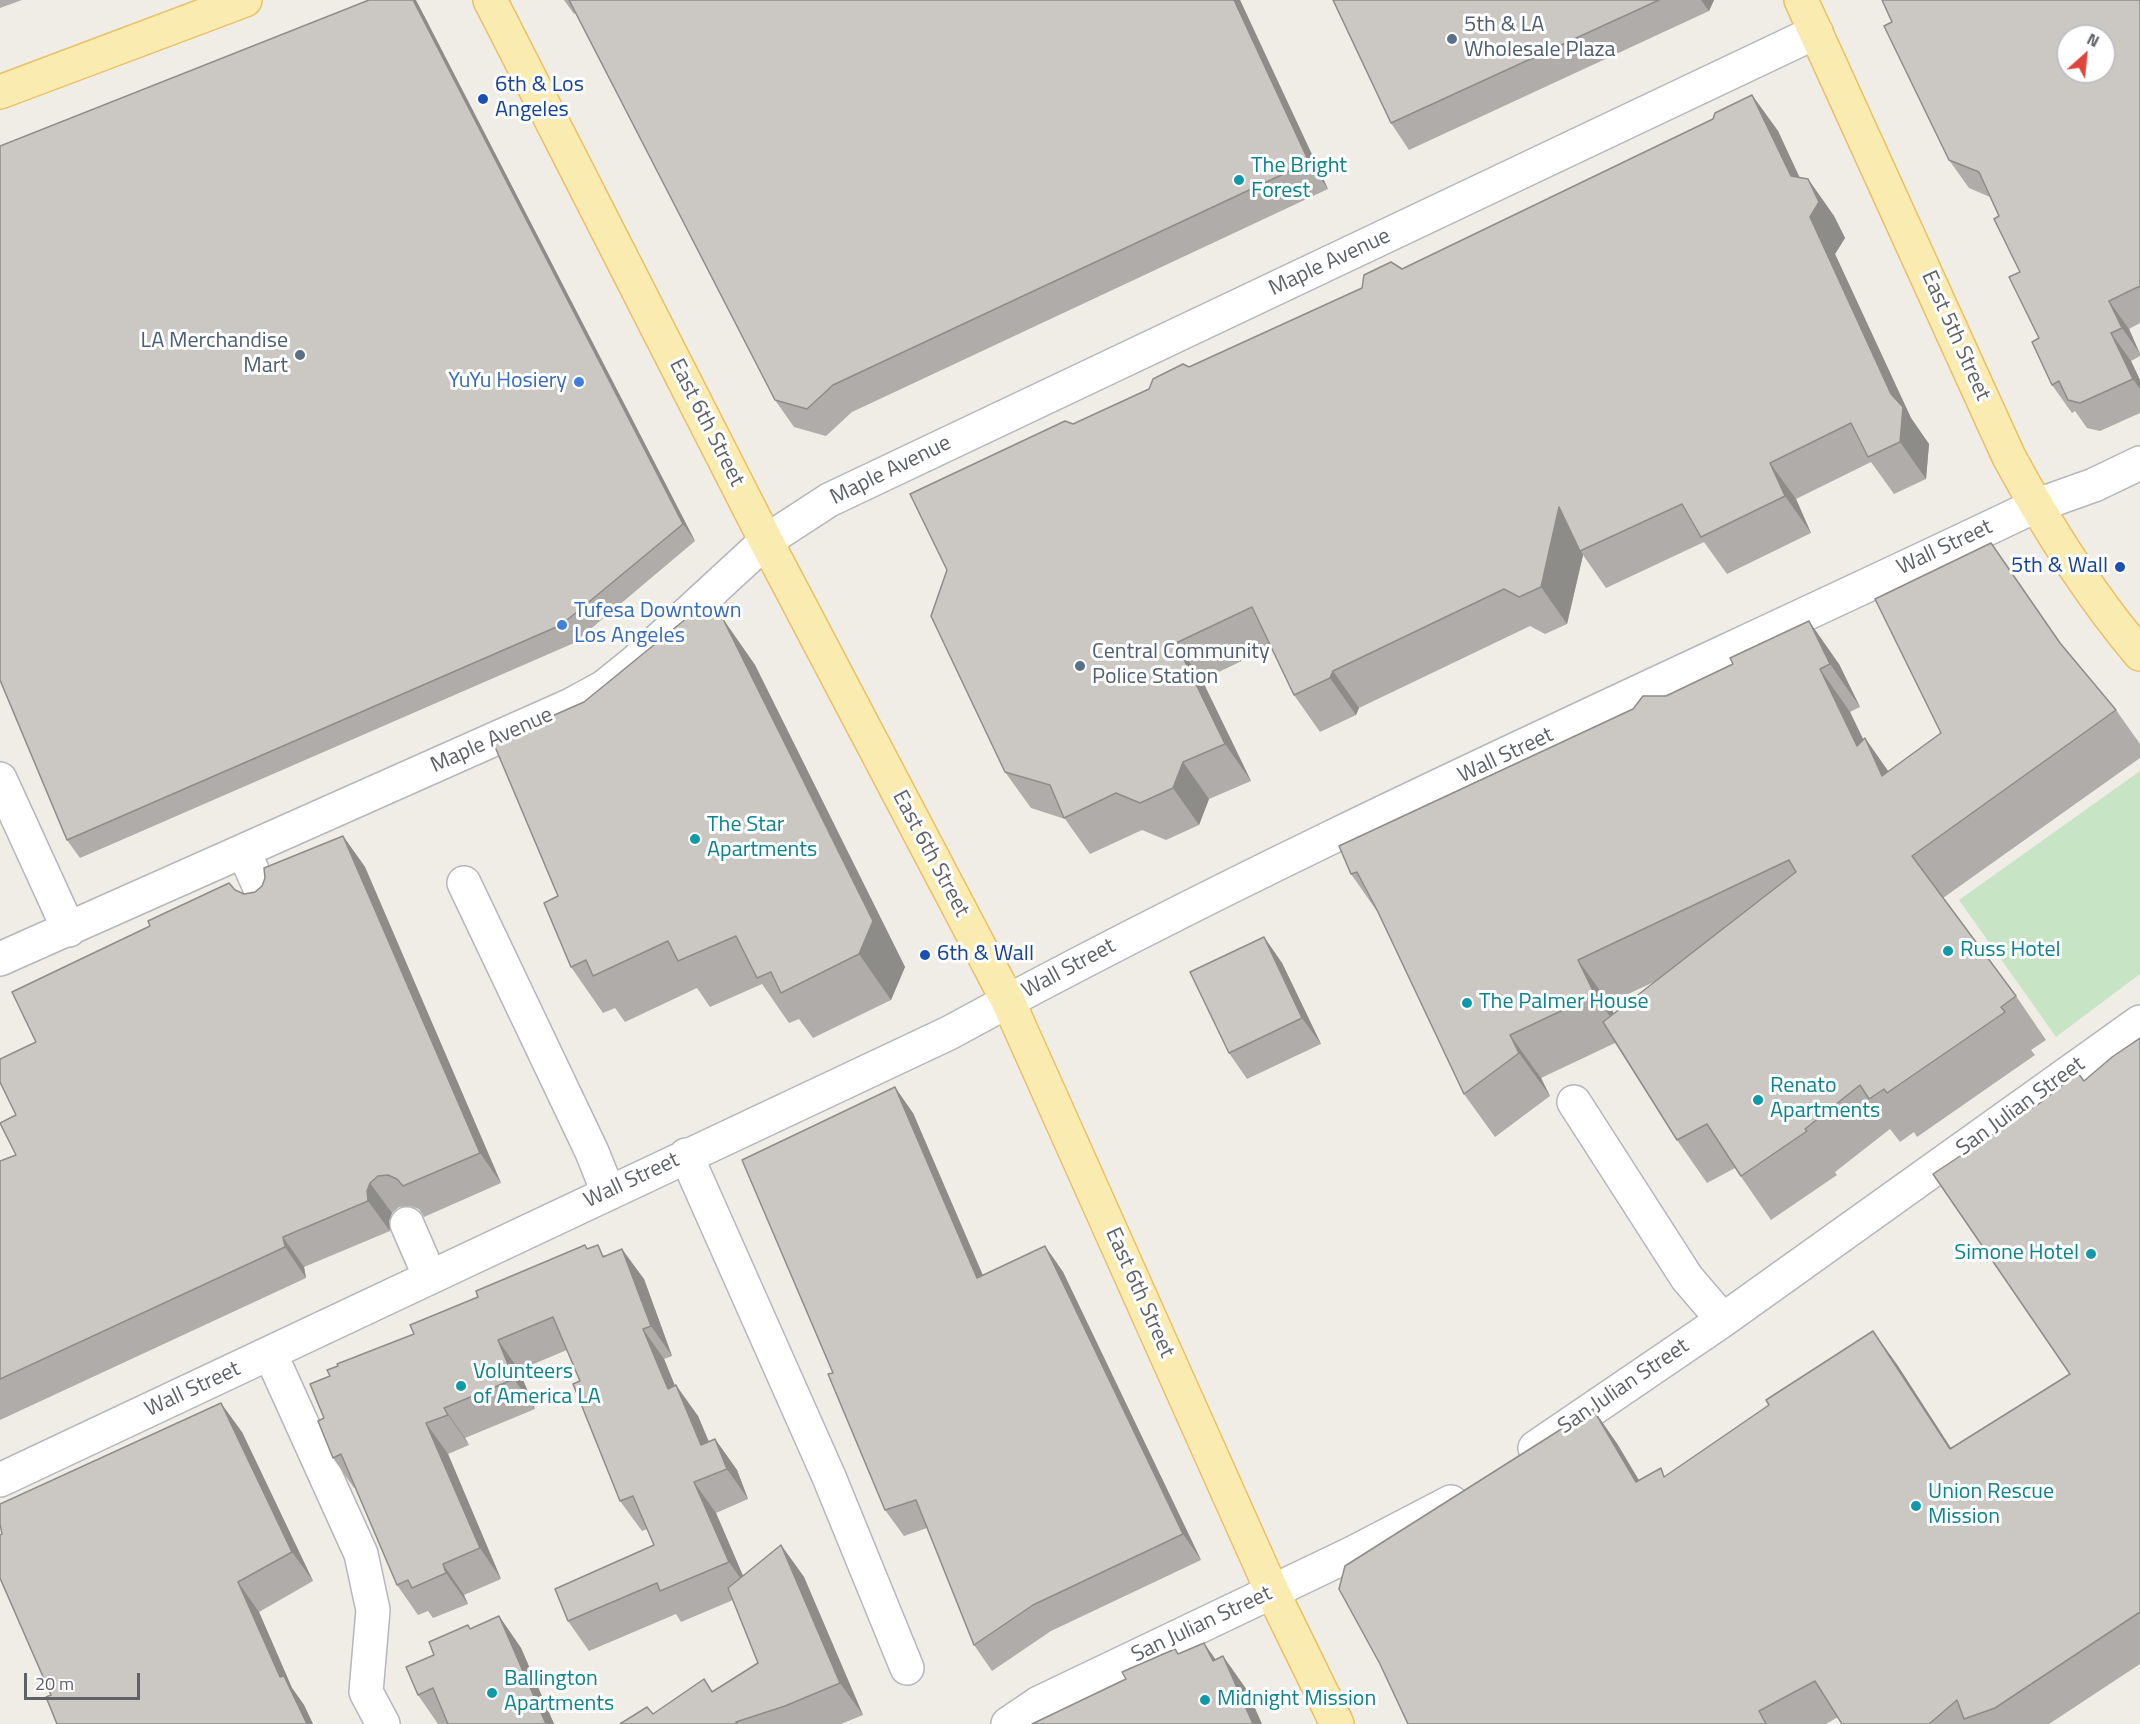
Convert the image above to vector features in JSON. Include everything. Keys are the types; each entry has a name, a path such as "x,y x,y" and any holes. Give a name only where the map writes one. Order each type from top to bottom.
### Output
{"main road":[{"path":"0,92 245,0"},
{"name":"East 6th Street","path":"490,0 766,541 1008,1000 1272,1591 1337,1724"},
{"name":"East 5th Street","path":"1801,0 2009,457 2036,506 2084,582 2140,654"}],"street":[{"name":"Maple Avenue","path":"0,959 571,705 604,687 766,541 829,500 1816,32"},
{"name":"Wall Street","path":"0,1480 949,1033 1065,969 1328,840 2036,506 2094,485 2140,463"},
{"path":"0,779 69,930"},
{"path":"244,852 268,906"},
{"path":"464,883 592,1152 608,1192"},
{"name":"San Julian Street","path":"1510,1464 1723,1320 2140,1022"},
{"path":"1574,1101 1687,1278 1723,1320"},
{"path":"686,1155 829,1477 907,1668"},
{"path":"407,1224 430,1277"},
{"path":"270,1353 361,1554 374,1610 366,1692 383,1724"},
{"name":"San Julian Street","path":"1008,1724 1039,1703 1411,1524 1481,1484"}],"green space":[{"path":"2140,771 2140,974 2056,1037 1959,900"}],"building":[{"name":"LA Merchandise Mart","path":"369,0 413,0 683,524 561,625 67,840 0,680 0,146"},
{"path":"569,0 1234,0 1309,162 833,385 807,409 775,400"},
{"name":"5th & LA Wholesale Plaza","path":"1333,0 1659,0 1391,123"},
{"path":"1882,0 2140,0 2140,286 2109,301 2122,328 2111,333 2133,379 2080,403 2068,400 2059,381 2052,385 2032,342 2039,338 2009,277 2020,272 1994,219 1999,216 1979,172 1949,160 1884,26 1892,22"},
{"path":"1752,95 1791,176 1808,179 1819,202 1810,217 1891,394 1903,407 1900,442 1868,457 1851,423 1770,463 1785,496 1701,537 1682,504 1580,551 1559,507 1541,587 1519,597 1504,589 1333,671 1330,678 1294,695 1252,607 1176,643 1225,744 1183,762 1173,788 1140,803 1116,793 1064,818 1050,785 1005,772 931,616 947,570 910,494 1065,421 1073,424 1149,389 1153,379 1183,364 1189,367 1362,288 1364,275 1391,262 1402,269 1713,119 1715,113"},
{"path":"1991,543 2060,643 2116,710 1912,856 2016,996 2001,1007 2005,1012 1887,1093 1884,1089 1869,1099 1860,1085 1805,1129 1807,1131 1741,1176 1707,1124 1677,1140 1603,1022 1796,872 1789,860 1578,960 1595,995 1510,1035 1519,1053 1464,1094 1378,912 1357,872 1351,874 1339,846 1633,709 1643,696 1666,696 1733,664 1730,658 1809,621 1830,664 1820,669 1857,746 1865,738 1882,776 1941,733 1875,599"},
{"name":"The Star Apartments","path":"693,613 723,619 873,921 859,954 781,993 771,972 757,978 736,936 678,961 668,941 593,976 586,960 571,967 544,903 558,896 493,742 584,702"},
{"path":"343,836 480,1153 403,1186 397,1179 388,1175 378,1176 370,1183 367,1191 368,1201 283,1237 285,1247 0,1379 0,1161 16,1155 0,1123 16,1115 0,1082 0,1059 36,1042 12,992 150,926 148,921 229,883 235,890 244,894 255,892 262,886 265,878 264,868"},
{"path":"1264,937 1302,1018 1229,1053 1190,972"},
{"path":"2140,1038 2140,1612 1995,1708 1964,1719 1957,1700 1929,1724 1842,1724 1815,1681 1759,1711 1766,1724 1408,1724 1380,1664 1339,1589 1345,1566 1593,1409 1636,1482 1661,1468 1664,1477 1769,1405 1766,1400 1873,1331 1950,1449 2070,1374 1933,1174 2040,1103 2078,1073 2084,1081 2112,1057"},
{"path":"895,1087 977,1278 1045,1246 1183,1534 1033,1605 974,1645 916,1500 885,1510 828,1374 833,1373 742,1160"},
{"path":"585,1245 587,1249 598,1245 603,1257 622,1249 651,1326 643,1329 668,1389 676,1385 701,1445 715,1439 727,1469 694,1482 729,1562 660,1591 657,1583 568,1621 555,1589 654,1545 633,1496 620,1501 573,1384 580,1381 553,1317 498,1340 514,1379 444,1408 448,1415 426,1423 480,1548 443,1564 446,1573 412,1588 408,1580 397,1585 341,1454 333,1458 318,1421 324,1418 310,1384 330,1376 327,1370 338,1366 337,1364 414,1334 410,1325 478,1297 476,1291"},
{"path":"221,1403 292,1552 238,1582 280,1677 284,1676 307,1724 57,1724 46,1697 51,1695 0,1578 0,1535 2,1534 0,1504"},
{"path":"781,1545 840,1683 785,1706 736,1722 738,1724 620,1724 647,1707 653,1714 704,1679 712,1692 758,1663 728,1588"},
{"path":"499,1616 546,1724 448,1724 433,1688 418,1695 406,1667 434,1655 429,1642 468,1625 470,1629"},
{"path":"1204,1643 1213,1661 1223,1656 1253,1724 1032,1724 1126,1679 1122,1672 1175,1649 1178,1654"}],"place":[{"name":"5th & LA Wholesale Plaza","path":"1452,39"},
{"name":"6th & Los Angeles","path":"483,99"},
{"name":"The Bright Forest","path":"1239,180"},
{"name":"LA Merchandise Mart","path":"300,355"},
{"name":"YuYu Hosiery","path":"579,382"},
{"name":"5th & Wall","path":"2120,567"},
{"name":"Tufesa Downtown Los Angeles","path":"562,625"},
{"name":"Central Community Police Station","path":"1080,666"},
{"name":"The Star Apartments","path":"695,839"},
{"name":"Russ Hotel","path":"1948,951"},
{"name":"6th & Wall","path":"925,955"},
{"name":"The Palmer House","path":"1467,1003"},
{"name":"Renato Apartments","path":"1758,1100"},
{"name":"Simone Hotel","path":"2091,1254"},
{"name":"Volunteers of America LA","path":"461,1386"},
{"name":"Union Rescue Mission","path":"1916,1506"},
{"name":"Ballington Apartments","path":"492,1693"},
{"name":"Midnight Mission","path":"1205,1700"}]}
